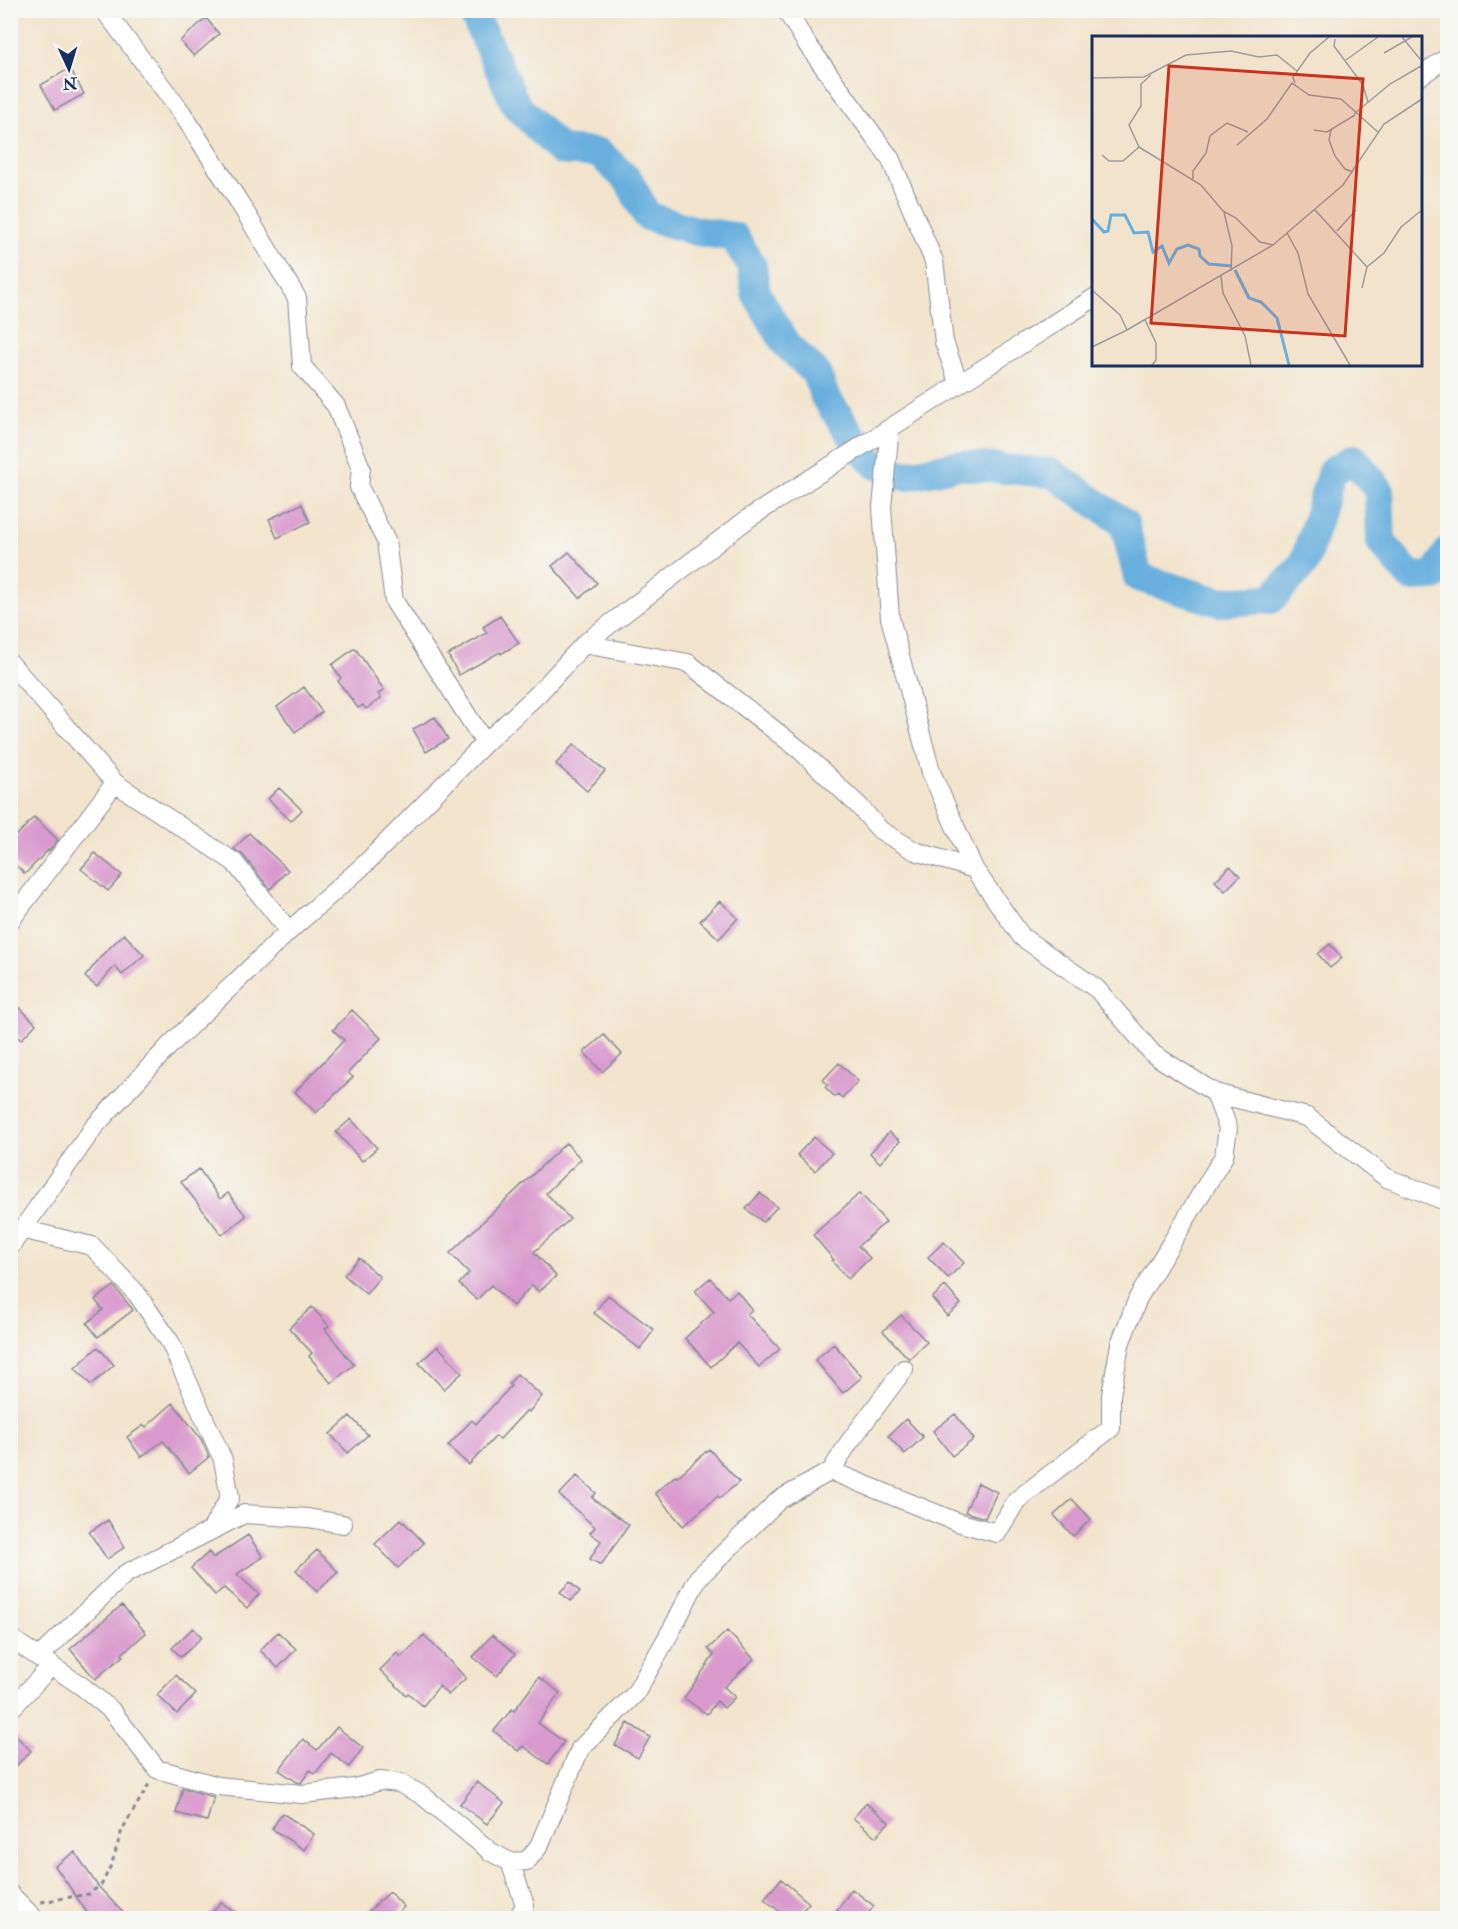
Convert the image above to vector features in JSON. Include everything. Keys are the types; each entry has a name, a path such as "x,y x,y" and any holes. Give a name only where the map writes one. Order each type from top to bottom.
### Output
{"street":[{"path":"104,10 182,113 297,298 302,366 336,406 361,468 359,488 386,541 394,601 485,743"},
{"path":"786,10 807,44 890,158 934,261 944,342 959,384"},
{"path":"1422,75 1448,57"},
{"path":"10,1246 94,1127 170,1045 289,931 364,865 485,743 538,694 584,644 749,518 1092,299"},
{"path":"890,428 882,507 890,618 931,772 974,869 1022,937 1097,989 1153,1054 1215,1093 1307,1117 1387,1178 1448,1202"},
{"path":"584,644 688,663 800,750 860,807 879,830 915,851 974,869"},
{"path":"10,663 115,783 234,862 289,931"},
{"path":"10,921 115,783"},
{"path":"831,1471 957,1522 997,1533 1017,1500 1111,1428 1111,1395 1120,1344 1138,1298 1224,1156 1228,1128 1215,1093"},
{"path":"21,1229 92,1246 137,1294 170,1342 223,1460 230,1497 211,1530"},
{"path":"10,1638 83,1687 111,1710 157,1769 218,1786 302,1794 354,1788 380,1781 399,1783 422,1795 491,1852 510,1862 527,1861 539,1846 580,1749 635,1694 698,1578 779,1500 831,1471 848,1444 904,1369"},
{"path":"10,1710 46,1661 124,1574 244,1514 308,1518 344,1524"},
{"path":"510,1862 525,1905 518,1918"}],"path":[{"path":"22,1906 89,1894 102,1884 112,1863 122,1830 157,1769"}],"building":[{"path":"206,18 219,34 194,56 180,41"},
{"path":"70,68 84,94 55,110 41,85"},
{"path":"302,504 310,522 277,538 269,519"},
{"path":"569,552 597,583 580,598 552,566"},
{"path":"500,616 519,643 459,675 448,655 487,633 483,627"},
{"path":"355,648 384,690 378,694 381,698 366,709 363,705 358,708 338,681 341,678 332,665"},
{"path":"304,687 322,712 295,732 277,707"},
{"path":"435,717 448,739 426,752 413,729"},
{"path":"574,744 605,771 587,791 556,764"},
{"path":"279,788 302,810 291,821 268,799"},
{"path":"34,817 58,840 25,874 10,860 10,830 17,835"},
{"path":"249,833 288,870 270,889 243,855 234,849"},
{"path":"95,853 122,875 108,891 81,869"},
{"path":"1230,866 1240,876 1225,891 1215,881"},
{"path":"720,901 738,918 719,939 700,921"},
{"path":"124,934 144,955 122,975 115,966 97,987 85,977 103,954"},
{"path":"1330,944 1342,958 1330,968 1318,954"},
{"path":"17,1005 36,1024 21,1040 10,1029 10,1011"},
{"path":"352,1010 381,1038 348,1073 353,1077 316,1113 295,1092 344,1040 333,1030"},
{"path":"604,1035 622,1054 602,1072 584,1052"},
{"path":"839,1063 858,1081 842,1098 838,1094 835,1097 825,1087 828,1085 823,1080"},
{"path":"351,1119 377,1148 362,1161 336,1132"},
{"path":"889,1132 900,1141 880,1163 870,1153"},
{"path":"814,1137 832,1153 815,1171 797,1155"},
{"path":"566,1143 581,1159 546,1193 570,1219 534,1252 556,1276 539,1292 532,1285 513,1306 491,1285 477,1300 459,1284 469,1273 450,1253"},
{"path":"199,1169 220,1199 228,1193 246,1216 222,1235 181,1182"},
{"path":"760,1193 777,1207 763,1222 746,1209"},
{"path":"860,1193 886,1222 858,1246 870,1258 848,1279 813,1235"},
{"path":"944,1242 964,1263 948,1278 928,1257"},
{"path":"359,1258 380,1277 366,1294 344,1275"},
{"path":"710,1278 728,1298 737,1291 752,1310 747,1314 780,1349 759,1367 737,1343 711,1367 685,1338 714,1312 695,1291"},
{"path":"114,1286 133,1310 98,1337 87,1323 103,1310 95,1300"},
{"path":"945,1286 961,1304 947,1316 932,1298"},
{"path":"608,1295 654,1330 640,1349 594,1313"},
{"path":"312,1307 329,1326 325,1329 354,1365 331,1383 309,1356 312,1353 289,1328"},
{"path":"901,1315 927,1342 909,1359 883,1331"},
{"path":"834,1344 862,1377 843,1393 815,1360"},
{"path":"438,1346 462,1373 444,1389 419,1363"},
{"path":"98,1347 114,1365 91,1385 75,1368"},
{"path":"517,1374 542,1396 529,1412 527,1410 500,1439 496,1436 469,1465 448,1446 472,1420 476,1424 511,1386 509,1384"},
{"path":"173,1403 201,1439 209,1457 189,1473 163,1441 141,1457 127,1437 144,1425 146,1427"},
{"path":"955,1414 974,1439 952,1456 933,1431"},
{"path":"350,1416 368,1435 348,1453 330,1434"},
{"path":"906,1419 923,1437 905,1454 888,1436"},
{"path":"709,1449 739,1482 720,1498 718,1496 683,1526 655,1493"},
{"path":"577,1476 596,1493 592,1498 629,1525 601,1565 590,1559 601,1541 590,1533 595,1527 559,1495"},
{"path":"978,1483 997,1492 985,1518 965,1512"},
{"path":"1072,1499 1091,1519 1073,1536 1054,1515"},
{"path":"401,1519 424,1543 398,1568 375,1544"},
{"path":"108,1520 125,1547 107,1559 89,1532"},
{"path":"248,1535 263,1557 237,1574 259,1594 247,1608 224,1588 215,1595 191,1568 209,1552 213,1558"},
{"path":"317,1550 338,1572 317,1592 296,1570"},
{"path":"570,1582 580,1592 570,1601 560,1592"},
{"path":"122,1605 146,1633 95,1679 70,1649"},
{"path":"193,1628 202,1637 181,1657 172,1648"},
{"path":"727,1631 754,1659 724,1687 735,1697 724,1708 717,1701 707,1714 684,1698 714,1655 708,1649"},
{"path":"278,1632 296,1649 278,1668 260,1650"},
{"path":"424,1635 466,1678 448,1695 439,1686 423,1706 408,1693 406,1695 380,1670 397,1653 401,1657"},
{"path":"492,1635 515,1654 497,1676 473,1657"},
{"path":"176,1675 196,1694 177,1714 157,1695"},
{"path":"539,1677 560,1693 538,1723 564,1742 548,1764 523,1746 518,1751 494,1731 512,1709 514,1711"},
{"path":"628,1723 650,1737 638,1758 615,1745"},
{"path":"337,1727 363,1748 349,1767 331,1753 315,1774 310,1770 301,1783 279,1770 303,1739 317,1750"},
{"path":"10,1730 31,1751 10,1772"},
{"path":"477,1782 504,1803 487,1824 460,1804"},
{"path":"183,1788 214,1797 207,1821 176,1813"},
{"path":"866,1803 889,1822 876,1837 853,1818"},
{"path":"282,1813 314,1834 304,1850 272,1829"},
{"path":"75,1852 97,1885 128,1918 92,1918 88,1914 55,1866"},
{"path":"781,1879 809,1903 796,1918 788,1918 764,1899"},
{"path":"852,1889 874,1906 865,1918 848,1918 837,1910"},
{"path":"390,1892 404,1907 391,1918 361,1918"},
{"path":"221,1902 243,1918 207,1918"}],"waterway":[{"path":"472,10 516,105 560,150 599,153 629,181 647,216 696,231 734,237 752,266 756,293 786,344 816,373 825,397 856,441"},
{"path":"865,454 875,464 905,476 958,465 1052,473 1124,523 1138,577 1219,602 1271,599 1304,564 1332,471 1354,459 1379,490 1381,542 1411,577 1434,576 1448,552"}]}
